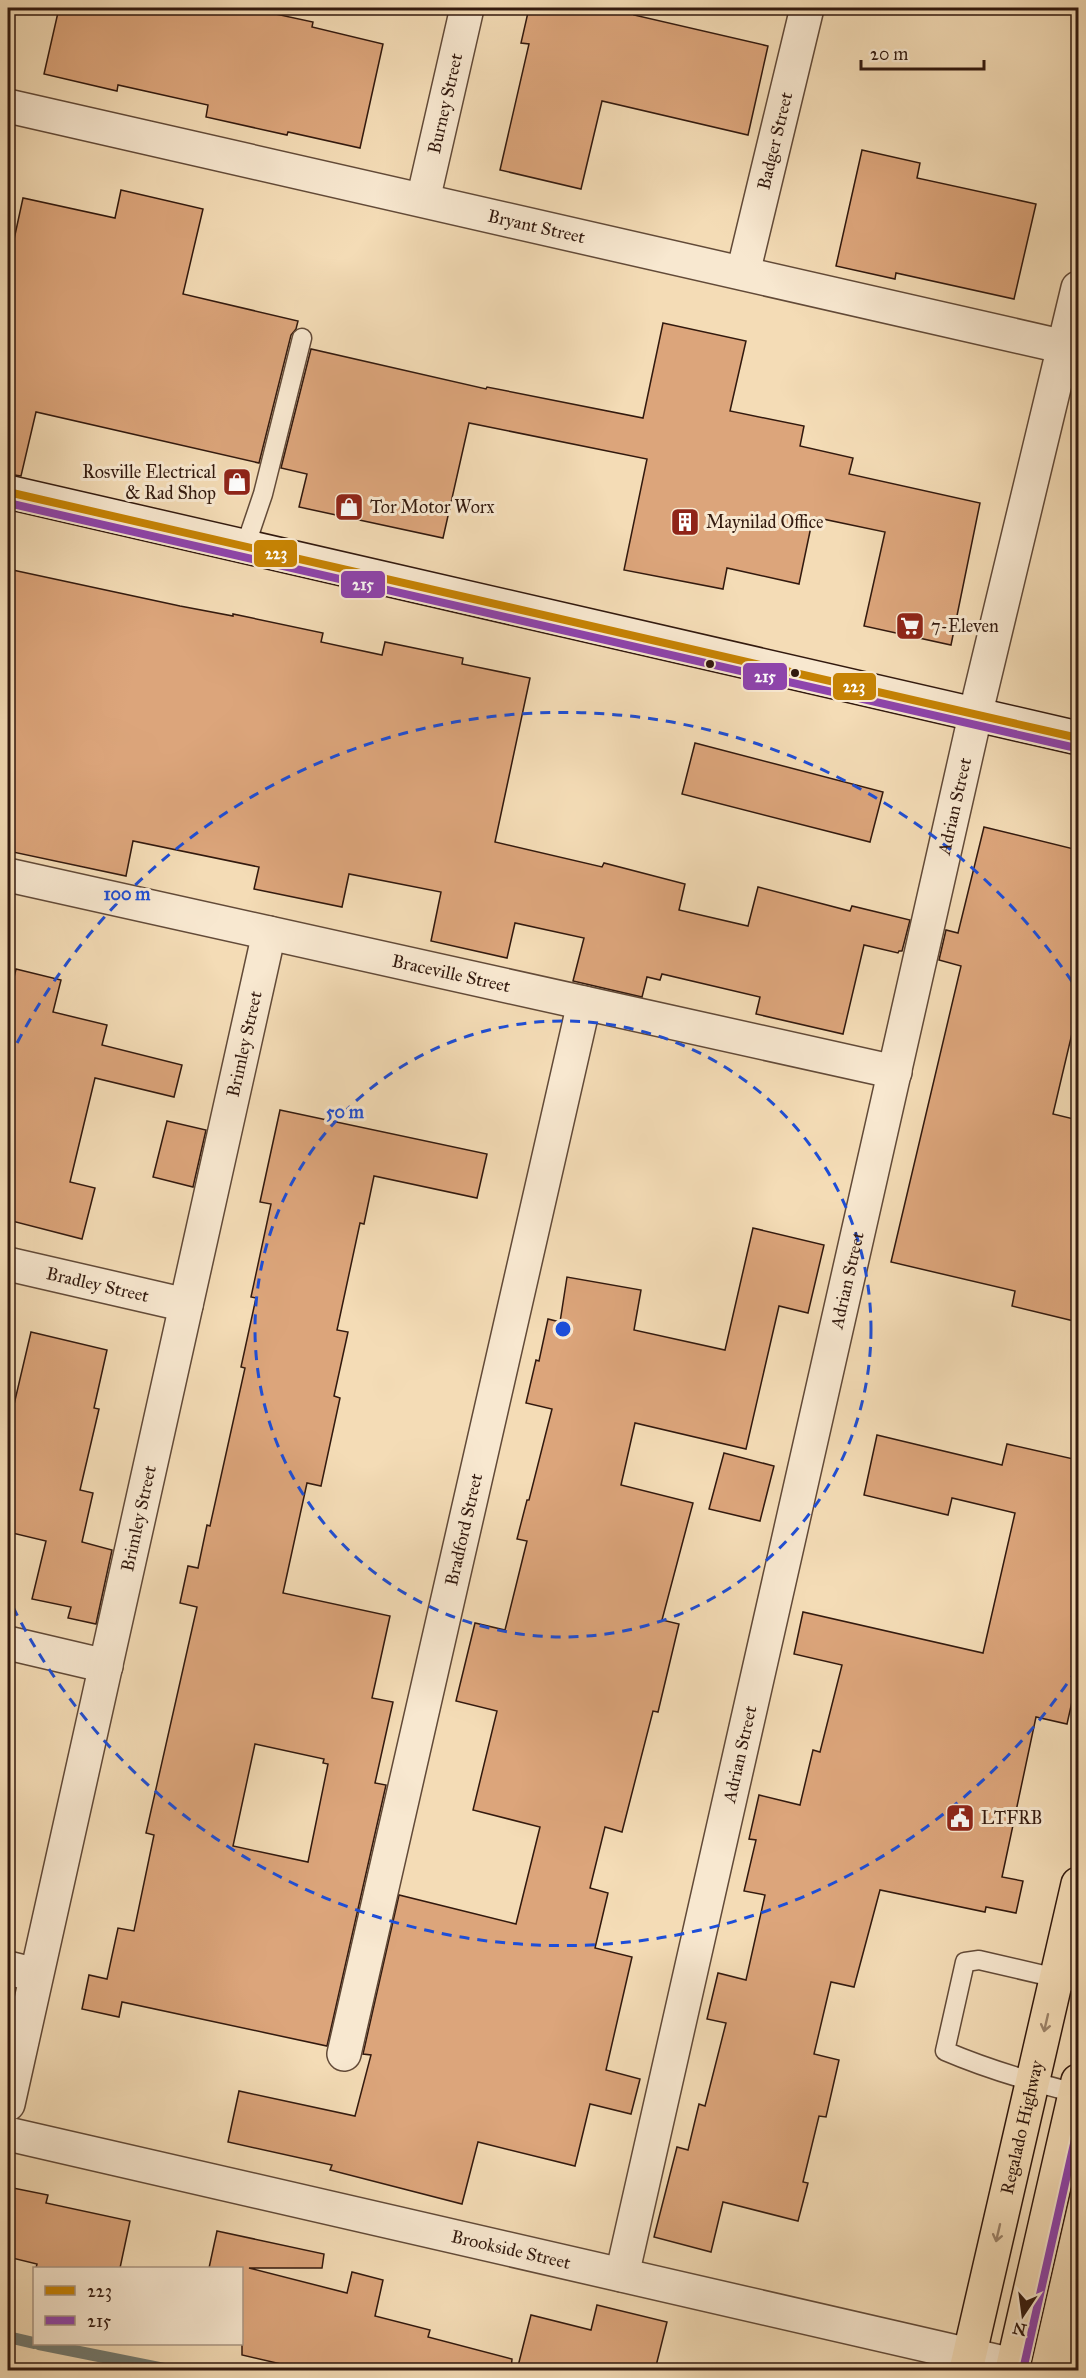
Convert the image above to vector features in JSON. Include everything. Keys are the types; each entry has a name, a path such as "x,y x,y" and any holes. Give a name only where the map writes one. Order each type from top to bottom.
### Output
{"main road":[{"name":"Regalado Highway","path":"968,2363 1032,2082 1068,1980 1078,1884"},
{"path":"1012,2368 1077,2087"}],"street":[{"name":"Burney Street","path":"423,200 467,8"},
{"name":"Badger Street","path":"742,273 807,8"},
{"name":"Bryant Street","path":"8,106 1065,346"},
{"name":"Adrian Street","path":"622,2275 975,716 1078,288"},
{"path":"8,492 1078,738"},
{"name":"Braceville Street","path":"8,875 895,1072"},
{"name":"Brimley Street","path":"8,2104 22,1972 106,1666 269,933"},
{"name":"Bradford Street","path":"344,2054 584,1003"},
{"name":"Bradley Street","path":"8,1264 186,1305"},
{"path":"8,1643 106,1666"},
{"name":"Brookside Street","path":"8,2133 622,2275 968,2363 1012,2368"}],"lane":[{"path":"245,547 263,494 302,338"},
{"path":"1068,1980 979,1960 965,1962 945,2051 977,2065 1032,2082 1077,2087"}],"building":[{"path":"59,8 267,8 266,12 313,22 312,27 383,44 360,148 206,117 208,105 118,85 117,91 44,74"},
{"path":"529,8 636,8 634,15 768,46 748,135 602,101 581,189 500,170 529,44 521,43"},
{"path":"862,150 920,163 917,178 1036,204 1014,299 896,273 895,279 836,266"},
{"path":"121,190 203,209 183,294 298,321 291,335 259,463 36,412 21,476 8,474 8,267 23,198 115,218"},
{"path":"663,323 746,341 730,411 804,426 800,446 853,458 849,474 980,503 951,645 864,626 885,532 813,517 799,584 727,568 723,589 624,570 647,459 469,423 443,538 299,507 307,474 281,468 311,349 486,389 487,387 643,418"},
{"path":"8,569 180,606 233,616 233,614 323,633 321,642 382,655 385,642 463,658 462,664 530,678 495,842 602,867 604,863 685,884 679,910 748,926 758,887 850,911 852,906 910,920 902,951 898,953 864,945 843,1034 756,1014 760,997 662,974 660,980 647,977 642,997 573,981 584,938 515,923 507,958 431,941 441,892 349,874 342,907 254,889 259,867 133,841 126,876 8,851"},
{"path":"695,743 883,792 870,842 682,794"},
{"path":"984,827 1078,850 1078,1008 1053,1114 1078,1120 1078,1322 1012,1306 1015,1291 891,1262 961,966 939,960 946,930 958,933"},
{"path":"16,969 61,980 53,1012 107,1025 102,1045 182,1065 174,1097 95,1078 70,1182 95,1188 82,1239 8,1220 8,1002"},
{"path":"280,1110 487,1154 477,1198 374,1176 364,1224 360,1223 337,1330 348,1332 334,1396 340,1398 321,1486 307,1483 283,1593 390,1616 372,1698 393,1702 375,1783 386,1785 327,2046 122,2002 119,2017 82,2009 89,1975 107,1979 118,1928 134,1931 154,1835 146,1833 197,1607 180,1603 188,1566 198,1568 207,1525 210,1526 245,1368 241,1367 256,1298 251,1297 271,1204 260,1202","holes":["255,1744 324,1759 323,1763 328,1764 308,1862 233,1846"]},
{"path":"167,1121 206,1130 193,1187 153,1177"},
{"path":"753,1228 824,1245 808,1313 779,1306 746,1449 635,1423 621,1485 693,1503 662,1620 679,1624 658,1712 653,1711 622,1832 605,1827 590,1888 608,1893 595,1948 632,1957 606,2070 640,2079 631,2114 590,2104 575,2166 478,2142 462,2204 330,2170 332,2165 228,2142 239,2091 355,2116 371,2055 363,2054 399,1895 516,1924 540,1827 473,1810 497,1711 456,1701 475,1623 505,1630 527,1541 517,1539 552,1409 526,1403 536,1360 539,1361 548,1319 560,1322 567,1277 641,1290 634,1330 725,1350"},
{"path":"31,1332 107,1350 94,1408 99,1409 80,1490 93,1493 82,1542 112,1550 96,1624 68,1618 71,1607 32,1599 46,1541 8,1532 8,1430"},
{"path":"877,1435 1002,1465 1007,1444 1078,1460 1078,1675 1067,1724 1036,1717 1002,1877 1023,1881 1016,1913 986,1907 985,1912 880,1890 854,1987 831,1982 814,2054 839,2060 826,2117 819,2116 803,2182 808,2183 798,2221 723,2202 711,2252 654,2237 677,2147 688,2150 699,2104 705,2106 726,2023 707,2019 718,1973 746,1980 765,1895 744,1891 756,1840 749,1839 759,1795 800,1805 813,1750 820,1752 842,1665 794,1654 803,1612 983,1653 1015,1513 952,1498 948,1515 864,1495"},
{"path":"724,1453 774,1466 760,1521 709,1509"},
{"path":"8,2187 48,2195 46,2203 130,2221 120,2267 36,2267 37,2264 8,2257"},
{"path":"217,2231 324,2254 322,2268 249,2268 347,2293 352,2272 383,2280 375,2316 430,2330 428,2337 512,2359 511,2370 307,2370 242,2355 243,2267 209,2267"},
{"path":"597,2305 667,2322 655,2370 517,2370 531,2315 591,2330"}],"waterway":[{"path":"8,2337 33,2343"},
{"path":"44,2345 169,2370"}],"transit line":[{"name":"223","path":"8,492 1078,738"},
{"name":"215","path":"8,503 1076,748"},
{"name":"215","path":"1023,2370 1078,2126"}],"place":[{"name":"Rosville Electrical & Rad Shop","path":"237,482"},
{"name":"Tor Motor Worx","path":"349,507"},
{"name":"Maynilad Office","path":"685,522"},
{"name":"7-Eleven","path":"910,626"},
{"name":"LTFRB","path":"960,1818"}]}
